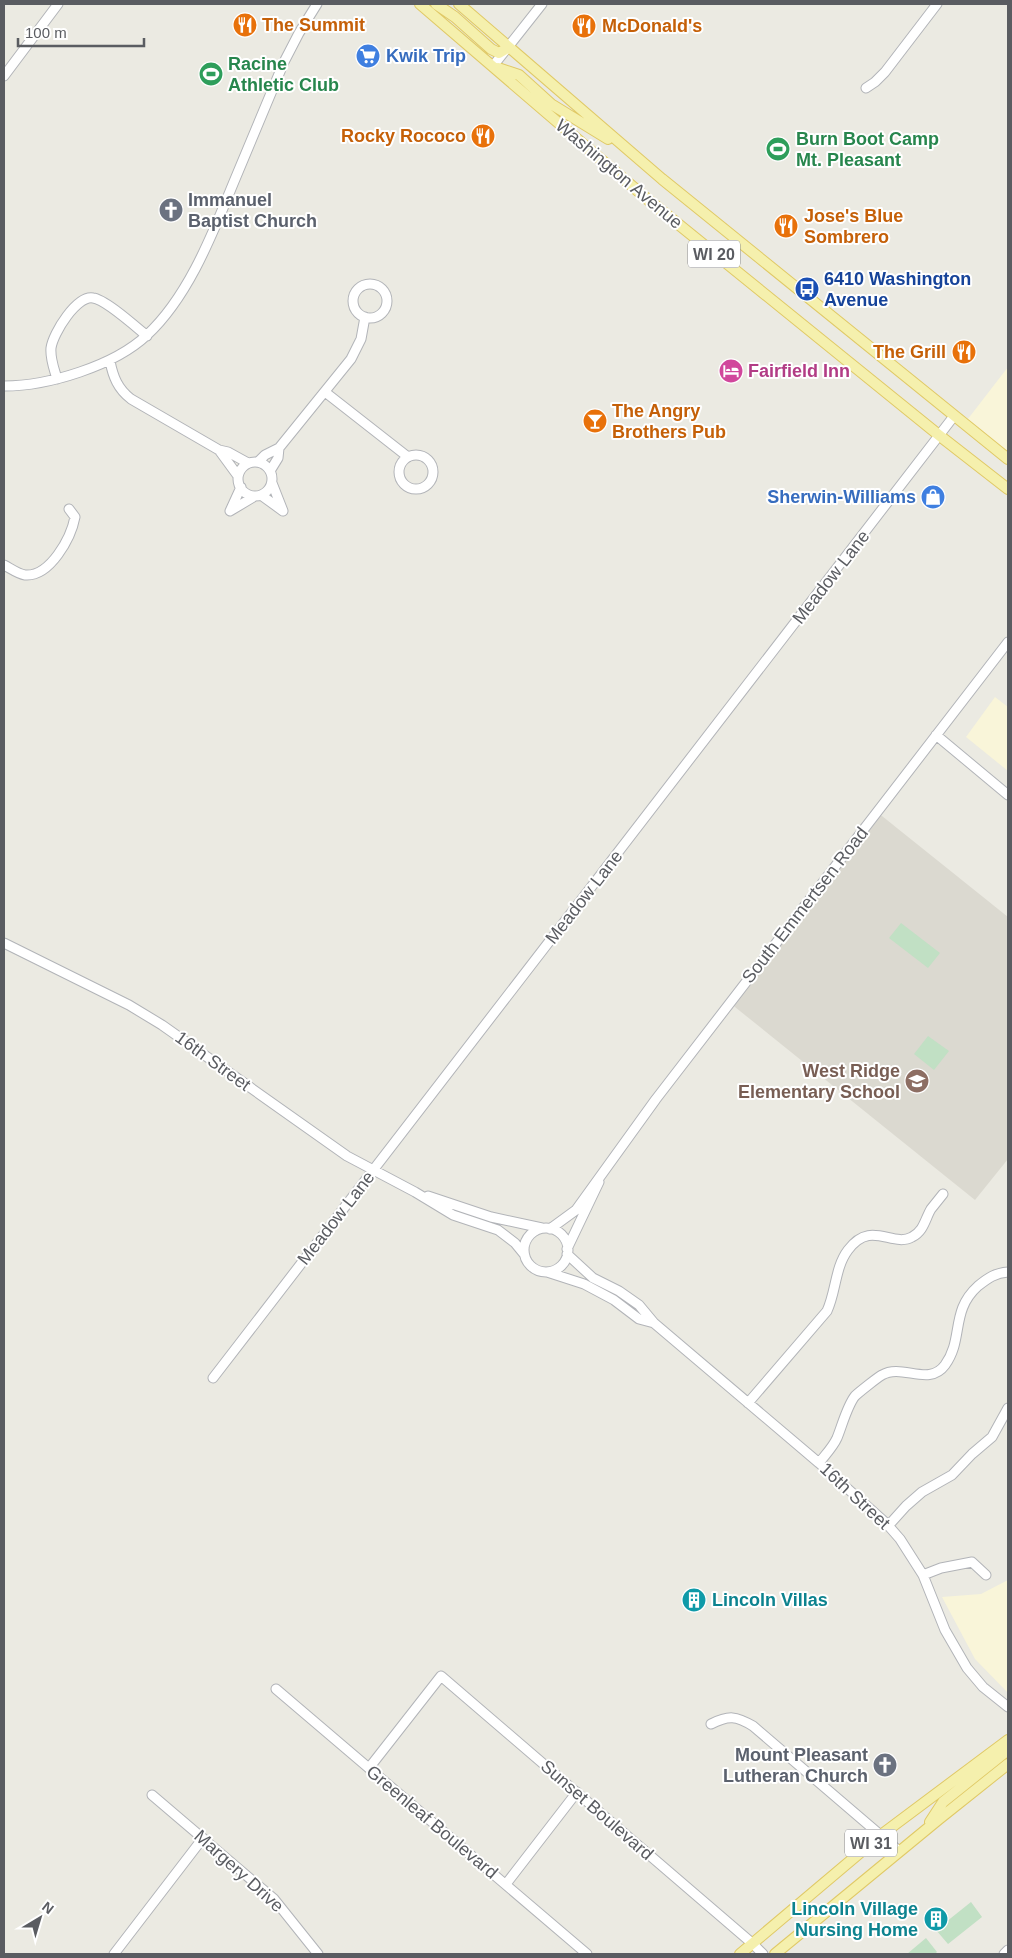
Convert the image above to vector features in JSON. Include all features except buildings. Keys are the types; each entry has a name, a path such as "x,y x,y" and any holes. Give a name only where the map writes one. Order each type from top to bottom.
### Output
{"main road":[{"name":"Washington Avenue","path":"420,4 646,198 940,436 1008,488"},
{"path":"436,4 455,17 491,49 499,53 508,47"},
{"name":"Washington Avenue","path":"459,4 633,154 1008,459"},
{"path":"493,66 519,75 556,108 633,154"},
{"name":"WI 31","path":"740,1954 881,1835 1008,1740"},
{"path":"924,1831 943,1802 1008,1750"},
{"name":"WI 31","path":"774,1954 1008,1764"}],"street":[{"path":"4,76 58,4"},
{"path":"4,386 33,384 110,360 147,336 169,310 205,250 284,62 317,4"},
{"path":"493,66 542,4"},
{"path":"866,88 885,72 937,4"},
{"path":"56,378 51,355 53,339 60,326 84,298 96,298 101,301 147,336"},
{"path":"258,462 265,455 279,448 351,359 361,340 366,318"},
{"path":"110,360 114,377 125,394 219,450 228,452 248,463 258,462 267,467 283,511 258,495 244,492 240,488"},
{"path":"325,392 408,457"},
{"name":"Meadow Lane","path":"213,1378 954,416"},
{"path":"270,471 278,458 279,448"},
{"path":"219,450 238,476 240,488 230,511 270,488 272,482"},
{"path":"238,476 248,463"},
{"path":"4,565 24,575 41,572 57,556 73,528 74,517 69,509"},
{"name":"South Emmertsen Road","path":"547,1228 567,1218 576,1210 656,1099 1008,642"},
{"path":"936,735 1008,795"},
{"name":"16th Street","path":"4,943 129,1005 162,1025 347,1156 372,1171 415,1192 453,1215 498,1230 515,1243 531,1266 537,1270 584,1284 614,1300 639,1319 654,1324"},
{"name":"South Emmertsen Road","path":"567,1252 604,1170"},
{"name":"16th Street","path":"415,1192 491,1217 547,1228 562,1236 567,1252 593,1278 619,1291 639,1305 654,1324 819,1463 888,1526 912,1557 923,1575 955,1650 978,1682 1008,1707"},
{"path":"748,1403 827,1311 841,1264 850,1248 858,1240 869,1235 878,1234 903,1240 912,1237 925,1225 930,1211 943,1194"},
{"path":"524,1254 526,1240 536,1230 547,1228"},
{"path":"547,1272 558,1268 564,1263 567,1252"},
{"path":"819,1463 836,1441 855,1396 881,1375 893,1370 907,1371 920,1375 933,1374 944,1366 953,1350 960,1311 973,1290 989,1277 998,1273 1008,1272"},
{"path":"888,1526 922,1492 952,1475 992,1437 1008,1408"},
{"path":"923,1575 941,1568 972,1562 986,1575"},
{"name":"Sunset Boulevard","path":"369,1768 441,1676 753,1944 762,1954"},
{"name":"Greenleaf Boulevard","path":"276,1690 587,1954"},
{"path":"711,1724 723,1718 730,1718 741,1719 753,1726 899,1851"},
{"path":"506,1884 577,1792"},
{"name":"Margery Drive","path":"152,1795 274,1899 318,1954"},
{"path":"114,1954 203,1838"},
{"path":"1004,1954 1008,1950"}],"shaded area":[{"path":"1008,367 1008,459 964,424"},
{"path":"995,697 1008,707 1008,771 966,737"},
{"name":"West Ridge Elementary School","path":"877,812 1008,917 1008,1159 975,1200 730,1003"},
{"path":"1008,1580 1008,1693 975,1659 942,1597 981,1594"}],"green space":[{"path":"901,923 940,953 928,968 889,938"},
{"path":"928,1036 949,1051 934,1070 914,1054"},
{"path":"971,1902 982,1917 948,1944 936,1930"},
{"path":"926,1938 937,1952 935,1954 907,1954"}],"place":[{"name":"The Summit","path":"245,25"},
{"name":"McDonald's","path":"584,26"},
{"name":"Kwik Trip","path":"368,56"},
{"name":"Racine Athletic Club","path":"211,74"},
{"name":"Rocky Rococo","path":"483,136"},
{"name":"Burn Boot Camp Mt. Pleasant","path":"778,149"},
{"name":"Immanuel Baptist Church","path":"171,210"},
{"name":"Jose's Blue Sombrero","path":"786,226"},
{"name":"6410 Washington Avenue","path":"807,289"},
{"name":"The Grill","path":"964,352"},
{"name":"Fairfield Inn","path":"731,371"},
{"name":"The Angry Brothers Pub","path":"595,421"},
{"name":"Sherwin-Williams","path":"933,497"},
{"name":"West Ridge Elementary School","path":"917,1081"},
{"name":"Lincoln Villas","path":"694,1600"},
{"name":"Mount Pleasant Lutheran Church","path":"885,1765"},
{"name":"Lincoln Village Nursing Home","path":"936,1919"}]}
